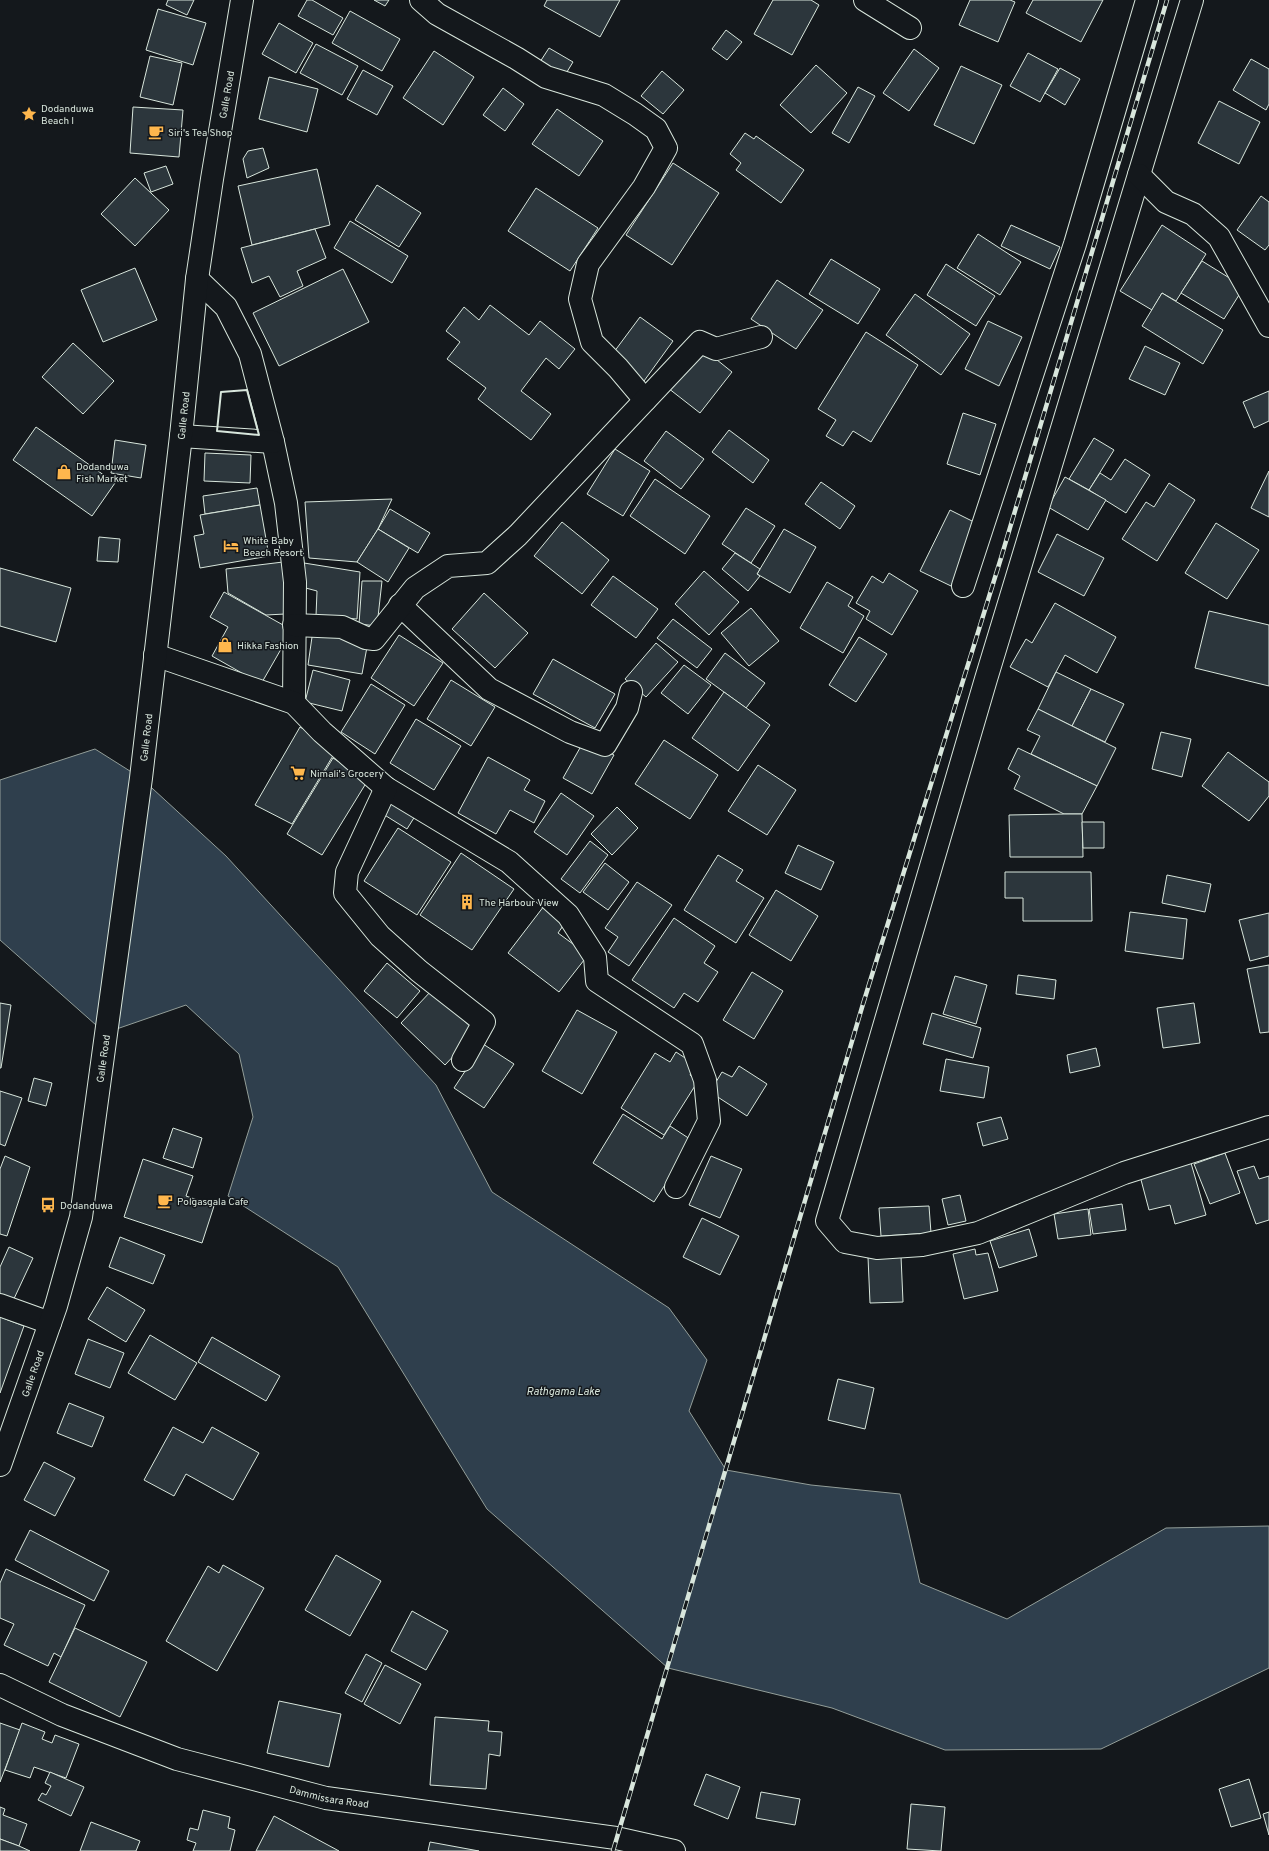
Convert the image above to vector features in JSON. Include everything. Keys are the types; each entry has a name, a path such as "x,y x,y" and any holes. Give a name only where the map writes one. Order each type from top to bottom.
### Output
{"main road":[{"name":"Galle Road","path":"0,1465 50,1323 81,1217 141,778 181,436 197,279 242,0"},
{"path":"421,0 437,14 516,58 546,77 604,95 656,129 666,148 644,187 588,264 580,299 592,342 618,368 645,400"},
{"path":"865,0 910,28"},
{"path":"963,586 1075,244 1147,0"},
{"path":"1192,0 984,687 827,1221 845,1242 877,1248 936,1242 978,1233 1124,1173 1269,1127"},
{"path":"1139,175 1166,202 1193,214 1218,237 1269,326"},
{"path":"197,279 226,307 250,354 273,442 286,504 295,582 294,703"},
{"path":"294,625 342,628 366,638 374,639 414,588 448,566 487,563 518,535 700,342 716,349 761,337"},
{"path":"181,436 273,442"},
{"path":"400,605 490,689 570,732 605,746 627,708 631,692"},
{"path":"155,655 294,703 322,732 386,788 509,862 568,915 595,957 597,981 692,1044 705,1080 709,1121 676,1187"},
{"path":"386,788 347,872 345,893 380,936 418,971 484,1022 462,1060"},
{"path":"0,1305 50,1323"},
{"name":"Dammissara Road","path":"0,1685 62,1715 177,1759 326,1798 616,1838 674,1851"}],"water":[{"name":"Rathgama Lake","path":"95,749 141,778 226,856 436,1085 492,1192 669,1308 707,1360 689,1411 726,1470 811,1485 900,1494 920,1583 1007,1619 1166,1528 1269,1526 1269,1668 1101,1749 945,1750 832,1708 668,1668 487,1509 338,1267 228,1196 253,1117 239,1054 186,1005 105,1033 0,940 0,780"}],"building":[{"path":"168,0 194,0 187,15 166,5"},
{"path":"307,0 312,0 343,18 333,35 298,16"},
{"path":"374,0 389,0 385,6"},
{"path":"547,0 620,0 600,37 544,6"},
{"path":"773,0 811,0 819,5 792,55 754,34"},
{"path":"970,0 1010,0 1015,2 998,42 959,25"},
{"path":"1033,0 1103,0 1081,42 1026,13"},
{"path":"158,9 206,23 193,65 146,50"},
{"path":"350,11 400,39 382,71 332,43"},
{"path":"279,23 313,43 296,73 262,54"},
{"path":"726,30 742,42 727,60 712,49"},
{"path":"316,44 358,66 342,95 300,73"},
{"path":"549,48 573,62 562,80 538,65"},
{"path":"914,49 939,68 909,111 883,93"},
{"path":"434,51 474,77 443,125 403,98"},
{"path":"1028,53 1058,69 1040,102 1010,86"},
{"path":"150,56 182,63 173,105 140,97"},
{"path":"1251,59 1269,69 1269,104 1266,110 1233,90"},
{"path":"816,65 847,93 811,133 780,105"},
{"path":"961,66 1002,85 974,144 934,125"},
{"path":"1060,68 1080,79 1065,105 1045,93"},
{"path":"363,70 393,86 377,115 347,99"},
{"path":"662,71 684,90 663,114 641,96"},
{"path":"269,77 318,89 307,132 259,119"},
{"path":"858,87 875,96 849,143 832,133"},
{"path":"503,88 524,104 505,131 483,115"},
{"path":"1219,101 1260,122 1239,164 1198,143"},
{"name":"Siri's Tea Shop","path":"133,107 183,110 179,157 130,153"},
{"path":"557,109 603,141 579,176 532,144"},
{"path":"745,133 754,139 756,136 804,170 781,203 736,170 741,163 730,154"},
{"path":"263,148 269,168 247,178 243,159 248,151"},
{"path":"673,163 719,193 672,265 626,235"},
{"path":"166,166 173,184 151,192 144,173"},
{"path":"317,169 330,225 252,245 238,186"},
{"path":"135,178 169,210 135,246 101,214"},
{"path":"377,185 421,213 399,247 355,220"},
{"path":"536,188 598,228 570,271 508,231"},
{"path":"1261,196 1269,202 1269,245 1265,250 1237,230"},
{"path":"350,221 408,256 392,283 334,248"},
{"path":"1011,225 1060,247 1050,269 1001,246"},
{"path":"1162,225 1206,254 1176,301 1162,293 1152,310 1120,291"},
{"path":"315,229 326,258 297,271 303,286 280,297 269,276 252,283 241,248"},
{"path":"978,234 1021,262 1000,295 957,268"},
{"path":"831,259 880,289 858,324 809,294"},
{"path":"1202,261 1244,287 1224,319 1181,293"},
{"path":"946,264 995,296 976,326 927,295"},
{"path":"135,268 157,320 103,342 81,290"},
{"path":"343,269 369,322 279,366 253,313"},
{"path":"777,280 823,310 796,349 751,319"},
{"path":"1162,293 1223,330 1203,364 1142,326"},
{"path":"915,294 970,334 941,375 886,335"},
{"path":"490,305 529,335 540,321 575,349 559,369 546,358 521,391 551,414 531,440 478,399 486,388 447,359 460,342 446,331 464,307 479,320"},
{"path":"640,317 673,341 644,381 611,356"},
{"path":"988,321 1022,337 999,386 965,369"},
{"path":"866,332 918,365 871,442 853,431 843,446 826,436 836,420 818,409"},
{"path":"73,343 114,381 83,414 42,377"},
{"path":"1145,346 1180,363 1165,395 1129,379"},
{"path":"701,347 732,372 700,413 668,388"},
{"path":"1269,391 1269,421 1254,428 1243,402"},
{"path":"963,413 996,424 980,475 947,464"},
{"name":"Dodanduwa Fish Market","path":"36,427 115,483 92,516 13,460"},
{"path":"729,430 769,460 753,483 712,452"},
{"path":"666,431 704,459 681,489 644,461"},
{"path":"1094,438 1114,450 1089,490 1069,479"},
{"path":"115,440 146,445 141,478 111,473"},
{"path":"615,449 650,471 623,516 587,494"},
{"path":"205,453 251,455 250,483 204,481"},
{"path":"1125,459 1150,475 1126,513 1089,490 1100,473 1111,480"},
{"path":"1269,471 1269,517 1251,508"},
{"path":"1065,477 1106,500 1088,530 1048,507"},
{"path":"655,479 710,516 685,554 630,516"},
{"path":"821,482 855,506 840,529 805,504"},
{"path":"1169,483 1195,500 1157,561 1122,539 1146,502 1154,507"},
{"path":"257,488 260,505 205,514 203,496"},
{"path":"392,499 378,529 357,562 309,558 305,502"},
{"name":"White Baby Beach Resort","path":"260,505 269,556 200,568 194,536 204,534 200,515"},
{"path":"746,508 775,526 751,563 722,544"},
{"path":"390,509 430,533 418,553 378,529"},
{"path":"950,510 980,525 951,586 920,571"},
{"path":"562,522 609,560 582,594 534,556"},
{"path":"1216,523 1259,550 1227,599 1185,573"},
{"path":"378,529 409,548 388,582 357,562"},
{"path":"784,529 816,547 790,593 757,574"},
{"path":"1057,534 1104,558 1084,596 1038,572"},
{"path":"99,537 120,539 118,562 97,561"},
{"path":"735,553 760,569 757,574 760,576 748,591 722,569"},
{"path":"283,562 285,614 266,615 228,593 226,569"},
{"path":"304,563 360,572 357,619 316,616 317,591 302,587"},
{"path":"0,568 71,588 56,642 0,626"},
{"path":"704,571 739,602 709,635 675,604"},
{"path":"889,573 918,591 892,635 866,619 870,611 856,603 872,576 883,583"},
{"path":"613,576 658,609 636,638 591,605"},
{"path":"362,581 382,581 377,626 359,624"},
{"path":"827,582 853,597 848,606 864,616 843,653 800,628"},
{"path":"224,592 292,630 261,684 212,656 228,627 210,617"},
{"path":"484,593 528,633 495,668 452,629"},
{"path":"1055,603 1116,637 1097,673 1065,655 1048,687 1010,667 1026,639 1032,643"},
{"path":"751,608 779,641 749,666 721,633"},
{"path":"1209,611 1269,625 1269,686 1195,668"},
{"path":"673,619 712,649 697,668 657,638"},
{"path":"313,630 355,637 354,645 367,647 362,674 308,665"},
{"path":"399,635 443,663 414,706 371,678"},
{"path":"859,637 887,654 856,702 829,685"},
{"path":"656,643 678,662 646,697 625,679"},
{"path":"725,653 765,683 746,708 706,679"},
{"path":"553,659 615,694 595,728 533,694"},
{"path":"684,665 711,685 688,714 661,693"},
{"path":"313,670 350,680 342,711 305,702"},
{"path":"1056,672 1091,689 1072,726 1038,709"},
{"path":"451,680 495,707 471,746 427,719"},
{"path":"371,684 405,705 375,754 341,732"},
{"path":"1091,689 1124,704 1105,742 1072,726"},
{"path":"724,692 770,725 738,771 692,738"},
{"path":"1038,709 1116,748 1097,786 1031,754 1040,736 1027,730"},
{"path":"416,719 461,746 434,790 390,763"},
{"name":"Nimali's Grocery","path":"300,727 337,749 292,824 255,805"},
{"path":"1161,732 1191,739 1182,777 1152,769"},
{"path":"585,739 614,755 592,794 563,778"},
{"path":"664,740 718,775 690,819 635,784"},
{"path":"1018,748 1097,786 1082,814 1064,814 1014,789 1020,776 1008,769"},
{"path":"1228,752 1269,782 1269,796 1249,821 1202,786"},
{"path":"488,757 530,780 524,790 545,801 534,823 510,810 496,834 458,813"},
{"path":"333,758 368,780 322,855 287,834"},
{"path":"758,765 796,790 767,835 728,811"},
{"path":"561,793 594,816 567,855 534,832"},
{"path":"393,798 417,813 407,829 383,814"},
{"path":"617,807 638,828 612,855 591,834"},
{"path":"1082,814 1083,857 1010,857 1009,815"},
{"path":"1082,822 1104,822 1104,848 1083,848"},
{"path":"398,828 451,862 417,915 364,881"},
{"path":"590,841 608,855 580,893 561,879"},
{"path":"798,845 834,862 821,890 785,873"},
{"name":"The Harbour View","path":"461,853 514,889 472,950 420,915"},
{"path":"718,855 743,870 736,881 764,898 736,943 684,910"},
{"path":"605,863 629,882 608,910 583,892"},
{"path":"1005,872 1091,872 1092,921 1023,921 1023,898 1005,898"},
{"path":"1167,875 1211,884 1205,912 1162,903"},
{"path":"637,882 672,905 629,966 608,952 618,937 605,928"},
{"path":"776,890 818,916 791,961 749,935"},
{"path":"544,906 565,923 558,933 588,955 559,992 508,953"},
{"path":"1130,912 1187,919 1183,959 1125,951"},
{"path":"1269,913 1269,956 1250,961 1239,920"},
{"path":"674,918 715,946 704,963 718,972 698,1002 684,993 674,1008 632,980"},
{"path":"387,963 420,991 397,1018 364,991"},
{"path":"1269,965 1269,1032 1260,1033 1247,969"},
{"path":"752,972 783,991 754,1039 723,1020"},
{"path":"1018,975 1056,980 1054,999 1016,994"},
{"path":"955,976 987,985 976,1024 943,1014"},
{"path":"432,990 476,1032 445,1065 401,1023"},
{"path":"0,1003 11,1005 1,1068 0,1068"},
{"path":"1194,1003 1200,1043 1163,1048 1157,1008"},
{"path":"577,1010 617,1032 582,1094 542,1071"},
{"path":"932,1013 981,1028 973,1058 923,1044"},
{"path":"483,1044 514,1064 484,1108 454,1088"},
{"path":"1096,1048 1100,1066 1070,1073 1067,1055"},
{"path":"676,1052 696,1065 690,1075 698,1081 664,1135 621,1108 655,1053 670,1062"},
{"path":"946,1059 989,1067 984,1098 940,1091"},
{"path":"739,1066 767,1084 747,1116 710,1092 722,1072 732,1077"},
{"path":"34,1078 52,1083 46,1106 28,1101"},
{"path":"0,1091 22,1098 5,1146 0,1144"},
{"path":"623,1114 662,1139 670,1126 693,1141 654,1202 593,1163"},
{"path":"1001,1117 1008,1139 983,1146 977,1123"},
{"path":"173,1128 202,1138 193,1168 163,1158"},
{"path":"1225,1153 1240,1193 1210,1204 1194,1164"},
{"path":"5,1156 30,1167 7,1236 0,1234 0,1169"},
{"path":"711,1156 742,1169 720,1218 689,1205"},
{"name":"Polgasgala Cafe","path":"143,1159 193,1176 186,1196 214,1206 202,1243 124,1217"},
{"path":"1191,1163 1206,1215 1175,1224 1170,1205 1149,1210 1140,1176"},
{"path":"1254,1166 1259,1179 1269,1176 1269,1220 1256,1224 1237,1171"},
{"path":"960,1195 966,1221 948,1225 942,1199"},
{"path":"1122,1204 1126,1230 1093,1234 1089,1209"},
{"path":"929,1206 931,1233 881,1236 879,1208"},
{"path":"1088,1209 1091,1235 1058,1239 1054,1214"},
{"path":"702,1218 739,1236 720,1275 683,1257"},
{"path":"1029,1229 1037,1256 999,1268 990,1241"},
{"path":"120,1237 165,1255 153,1284 109,1267"},
{"path":"9,1247 33,1258 12,1303 0,1297 0,1267"},
{"path":"975,1249 976,1255 988,1253 998,1291 964,1299 953,1254"},
{"path":"901,1256 903,1302 870,1303 868,1257"},
{"path":"107,1287 145,1310 126,1342 88,1319"},
{"path":"0,1317 24,1326 0,1393"},
{"path":"150,1335 197,1363 175,1400 128,1373"},
{"path":"212,1337 280,1376 266,1401 198,1362"},
{"path":"88,1339 124,1353 110,1388 75,1374"},
{"path":"838,1379 874,1388 865,1429 828,1420"},
{"path":"69,1403 104,1417 92,1447 57,1433"},
{"path":"173,1427 203,1443 212,1427 259,1453 233,1500 186,1474 174,1496 144,1480"},
{"path":"44,1462 75,1478 55,1516 24,1500"},
{"path":"30,1530 109,1571 94,1601 15,1560"},
{"path":"336,1555 381,1581 350,1636 305,1610"},
{"path":"223,1565 264,1588 217,1671 166,1641 208,1566 219,1573"},
{"path":"6,1569 85,1605 61,1657 54,1653 48,1666 4,1645 14,1624 0,1618 0,1583"},
{"path":"412,1611 448,1631 426,1670 391,1651"},
{"path":"75,1628 147,1662 120,1717 49,1682"},
{"path":"366,1654 382,1663 362,1702 345,1693"},
{"path":"385,1665 421,1684 400,1724 364,1704"},
{"path":"279,1701 341,1714 329,1767 267,1753"},
{"path":"435,1717 489,1721 488,1731 502,1732 500,1756 489,1754 486,1789 430,1785"},
{"path":"0,1723 20,1730 0,1782"},
{"path":"22,1723 45,1732 42,1739 52,1743 55,1735 79,1744 66,1778 34,1767 30,1778 5,1770"},
{"path":"50,1772 84,1787 71,1816 38,1800 42,1793 46,1795 51,1786 45,1783"},
{"path":"706,1774 740,1787 728,1819 694,1805"},
{"path":"1249,1779 1261,1818 1231,1827 1219,1789"},
{"path":"761,1792 800,1799 795,1825 756,1818"},
{"path":"911,1804 945,1807 941,1851 907,1849"},
{"path":"0,1807 5,1809 3,1815 27,1824 19,1846 0,1839"},
{"path":"203,1810 230,1817 228,1828 235,1830 230,1851 193,1851 196,1843 187,1840 190,1828 198,1830"},
{"path":"1269,1812 1269,1835 1263,1814"},
{"path":"274,1816 339,1851 256,1851"},
{"path":"91,1822 140,1841 136,1851 80,1851"},
{"path":"0,1839 19,1846 30,1851 0,1851"},
{"path":"430,1842 479,1851 428,1851"}],"railway":[{"path":"613,1851 863,1004 1001,558 1167,0"}],"wall":[{"path":"247,390 259,435 217,431 221,392 247,390"}],"place":[{"name":"Dodanduwa Beach I","path":"29,114"},
{"name":"Siri's Tea Shop","path":"156,132"},
{"name":"Dodanduwa Fish Market","path":"64,472"},
{"name":"White Baby Beach Resort","path":"231,546"},
{"name":"Hikka Fashion","path":"225,645"},
{"name":"Nimali's Grocery","path":"298,773"},
{"name":"The Harbour View","path":"467,902"},
{"name":"Polgasgala Cafe","path":"165,1201"},
{"name":"Dodanduwa","path":"48,1205"}]}
